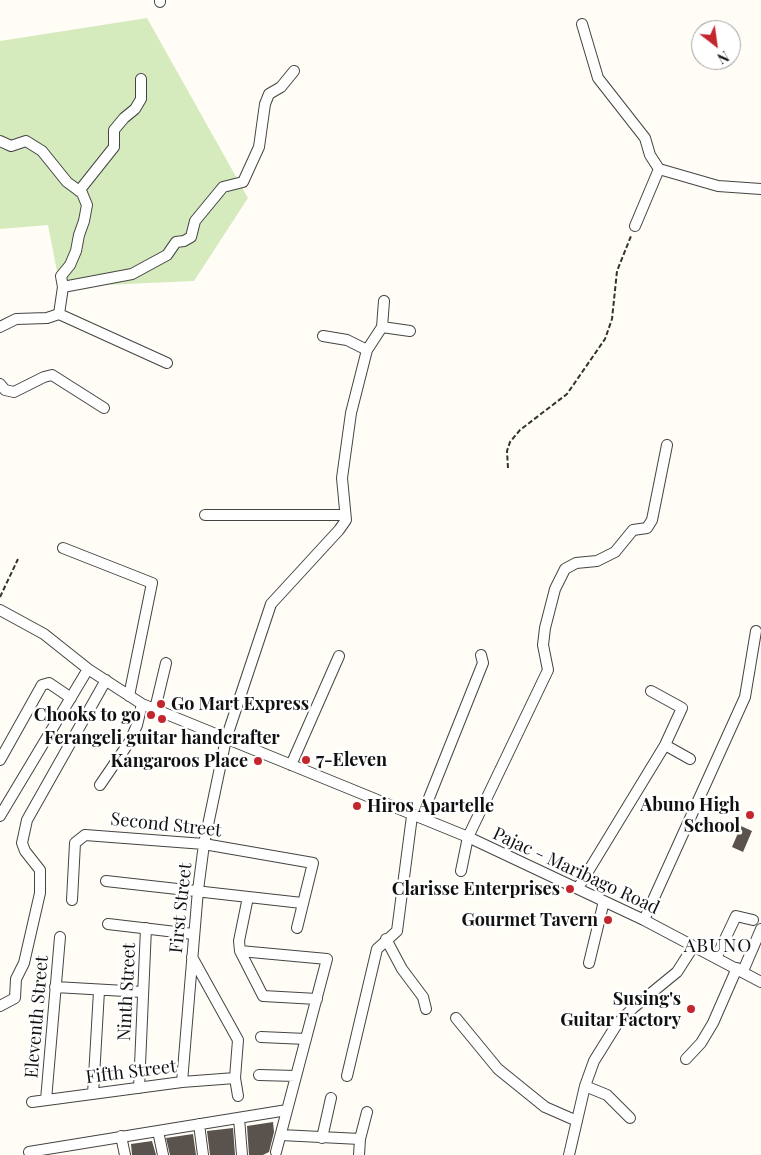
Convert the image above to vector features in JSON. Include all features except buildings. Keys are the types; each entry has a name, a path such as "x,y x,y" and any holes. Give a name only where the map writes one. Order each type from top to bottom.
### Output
{"street":[{"path":"582,24 598,78 645,138 650,155 659,169 718,186 761,189"},
{"path":"63,287 132,274 167,255 176,242 191,237 195,222 223,187 243,182 259,146 265,104 269,94 281,87 294,71"},
{"path":"79,191 114,147 114,130 135,109 141,99 141,79"},
{"path":"0,141 11,146 26,141 42,151 66,182 82,193 87,205 76,251 70,265 61,276 63,287 59,314"},
{"path":"635,226 659,169"},
{"path":"205,515 345,515 342,478 351,413 367,350 382,327 384,301"},
{"path":"0,326 16,319 47,318 59,314 167,363"},
{"path":"382,327 410,331"},
{"path":"323,336 347,340 367,350"},
{"path":"0,384 8,391 14,392 44,376 52,375 104,408"},
{"path":"461,871 468,837 496,774 543,684 548,670 543,645 545,628 555,589 565,568 576,563 597,561 615,552 633,530 647,528 652,520 667,446"},
{"name":"First Street","path":"182,1082 198,890 204,844 226,739 271,604 340,530 346,520 345,515"},
{"path":"64,548 152,583 129,696"},
{"name":"Pajac - Maribago Road","path":"0,610 44,634 88,669 142,704 468,837 604,900 693,947 740,969 761,982"},
{"path":"644,920 745,697 756,631"},
{"path":"291,765 339,656"},
{"path":"347,1076 377,948 396,931 417,817 483,663 481,656"},
{"path":"155,709 166,663"},
{"path":"0,816 88,669"},
{"path":"0,1006 15,998 16,979 24,963 40,893 40,870 25,851 22,843 27,820 106,680"},
{"path":"0,760 42,685 49,683 71,698"},
{"path":"578,888 665,745 682,708 651,691"},
{"path":"100,785 130,741 137,725 142,704"},
{"path":"665,745 690,759"},
{"name":"Second Street","path":"72,900 75,843 85,835 204,844 313,863 302,903"},
{"path":"106,881 302,903 297,928"},
{"path":"248,897 239,941 240,951 263,996 317,999"},
{"path":"590,963 604,900"},
{"path":"713,957 730,914"},
{"path":"713,957 736,916 753,920"},
{"path":"108,924 194,934"},
{"name":"Ninth Street","path":"139,1088 146,928"},
{"path":"686,1059 701,1043 713,1023 761,929"},
{"name":"Eleventh Street","path":"46,1100 60,937"},
{"path":"386,939 402,969 423,997 426,1009"},
{"path":"569,1155 585,1086 594,1061 617,1024 633,1008 677,972 693,947"},
{"path":"240,951 327,958 276,1152"},
{"path":"192,957 238,1040 235,1078 238,1096"},
{"path":"55,987 143,992"},
{"path":"93,1094 99,991"},
{"path":"456,1018 498,1069 545,1107 577,1121"},
{"path":"261,1037 306,1039"},
{"path":"259,1076 296,1076"},
{"name":"Fifth Street","path":"32,1102 182,1082 235,1078"},
{"path":"585,1086 607,1095 630,1118"},
{"path":"322,1138 331,1098"},
{"path":"30,1152 287,1110"},
{"path":"359,1155 360,1140 367,1112"},
{"path":"239,1118 242,1155"},
{"path":"199,1124 203,1155"},
{"path":"158,1131 163,1155"},
{"path":"281,1135 360,1140"},
{"path":"122,1136 125,1155"},
{"path":"75,1144 78,1155"}],"path":[{"path":"508,468 507,451 510,442 520,430 567,394 605,340 612,319 617,271 635,226"},
{"path":"0,597 18,559"}],"green space":[{"path":"147,18 248,198 194,281 60,287 48,225 0,229 0,41"}],"place":[{"name":"Go Mart Express","path":"161,704"},
{"name":"Chooks to go","path":"151,715"},
{"name":"Ferangeli guitar handcrafter","path":"162,719"},
{"name":"7-Eleven","path":"306,760"},
{"name":"Kangaroos Place","path":"258,761"},
{"name":"Hiros Apartelle","path":"357,806"},
{"name":"Abuno High School","path":"750,815"},
{"name":"Clarisse Enterprises","path":"570,889"},
{"name":"Gourmet Tavern","path":"608,920"},
{"name":"Susing's Guitar Factory","path":"691,1009"}],"district":[{"name":"ABUNO","path":"718,946"}]}
